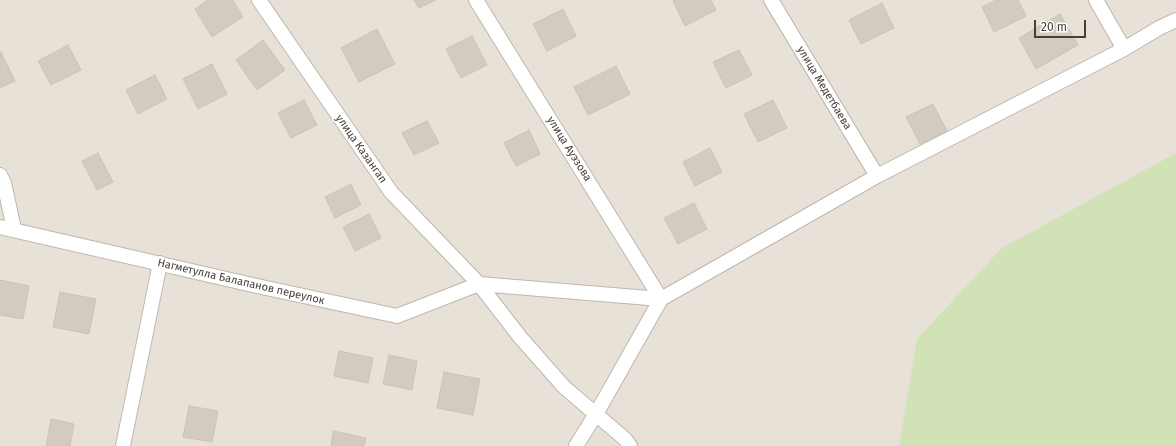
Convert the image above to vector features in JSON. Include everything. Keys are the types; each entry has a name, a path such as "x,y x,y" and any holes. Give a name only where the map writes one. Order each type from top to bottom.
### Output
{"street":[{"name":"улица Казангап","path":"259,0 391,192 479,284 520,337 564,387 625,439 630,446"},
{"name":"улица Ауэзова","path":"476,0 661,299"},
{"name":"улица Медетбаева","path":"771,0 877,176"},
{"path":"1096,0 1124,49"},
{"path":"576,446 596,414 661,299 877,176 1124,49 1159,28 1176,20"},
{"path":"0,175 4,183 7,228"},
{"name":"Нагметулла Балапанов переулок","path":"7,228 257,286 397,316 479,284"},
{"path":"123,446 160,263"},
{"path":"479,284 661,299"}],"shaded area":[{"path":"0,0 1176,0 1176,446 0,446"}],"green space":[{"path":"1176,153 1176,446 899,446 917,339 1002,248"}],"building":[{"path":"208,0 233,0 243,17 212,37 195,9"},
{"path":"414,0 436,0 419,8"},
{"path":"711,0 716,10 685,26 673,1"},
{"path":"996,0 1018,0 1026,16 994,32 982,7"},
{"path":"882,3 894,28 861,44 849,20"},
{"path":"563,9 576,36 547,51 533,24"},
{"path":"1060,14 1078,45 1036,69 1019,38"},
{"path":"377,29 395,64 359,82 341,48"},
{"path":"472,36 487,65 461,78 446,49"},
{"path":"263,40 285,70 257,90 236,60"},
{"path":"68,45 81,70 51,85 38,61"},
{"path":"739,50 752,75 726,88 713,62"},
{"path":"1,52 15,81 0,88 0,53"},
{"path":"212,64 227,94 198,109 183,79"},
{"path":"616,66 630,94 588,115 574,87"},
{"path":"155,75 167,99 138,114 126,90"},
{"path":"304,100 317,125 291,138 278,113"},
{"path":"773,100 787,128 758,142 744,114"},
{"path":"933,104 947,131 920,144 906,117"},
{"path":"427,121 439,143 414,155 402,133"},
{"path":"529,130 540,154 516,166 504,143"},
{"path":"710,148 722,172 695,186 683,162"},
{"path":"98,153 113,182 97,190 82,161"},
{"path":"351,184 361,205 335,218 325,197"},
{"path":"694,203 707,229 678,244 664,218"},
{"path":"369,214 381,238 355,251 343,227"},
{"path":"0,280 29,286 23,319 0,315"},
{"path":"60,292 96,299 89,334 53,327"},
{"path":"339,351 373,358 368,383 334,376"},
{"path":"389,355 417,361 412,390 383,384"},
{"path":"444,372 480,379 473,415 437,408"},
{"path":"189,406 218,411 212,442 183,437"},
{"path":"51,419 74,424 70,446 46,446"},
{"path":"333,431 366,438 364,446 331,446"}]}
